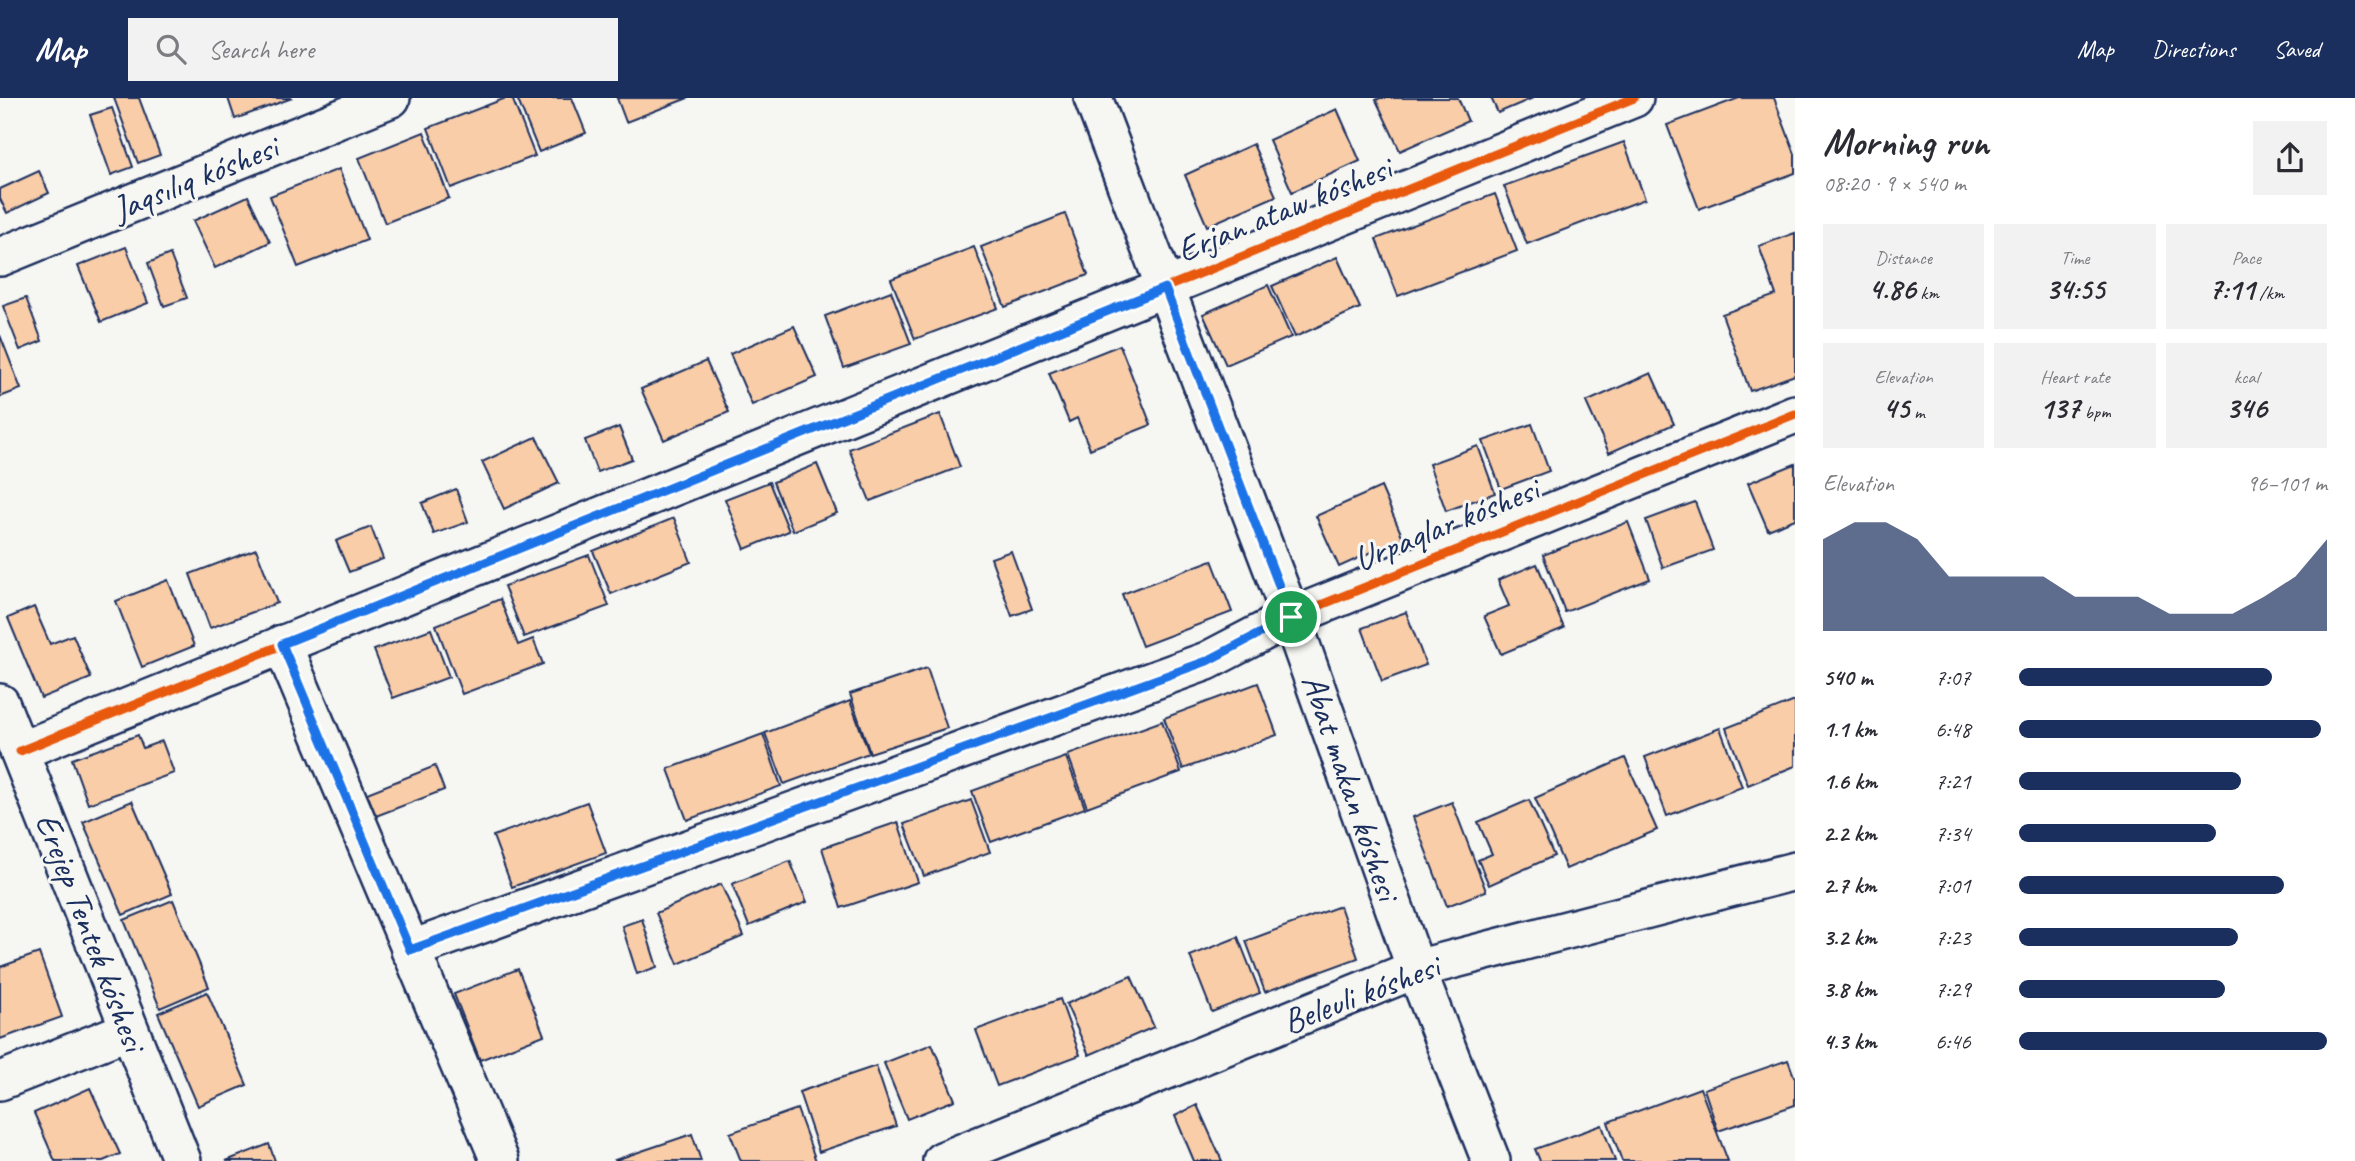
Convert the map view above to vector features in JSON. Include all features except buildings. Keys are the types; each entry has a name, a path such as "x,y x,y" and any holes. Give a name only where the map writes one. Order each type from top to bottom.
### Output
{"street":[{"name":"Jaqsılıq kóshesi","path":"0,257 391,98"},
{"name":"Abat makan kóshesi","path":"1093,98 1291,617 1416,969 1491,1161"},
{"name":"Erjan ataw kóshesi","path":"20,751 1634,98"},
{"name":"Urpaqlar kóshesi","path":"410,950 1207,661 1291,617 1795,414"},
{"path":"282,644 500,1161"},
{"name":"Erejep Tentek kóshesi","path":"0,702 182,1161"},
{"name":"Beleuli kóshesi","path":"942,1161 1416,969 1795,871"},
{"path":"0,1081 129,1030"}],"cycle path":[{"path":"20,751 1634,98"},
{"path":"410,950 1207,661 1291,617 1795,414"}],"route":[{"path":"1165,288 1291,617 1207,661 410,950 282,644 1165,288"}]}
